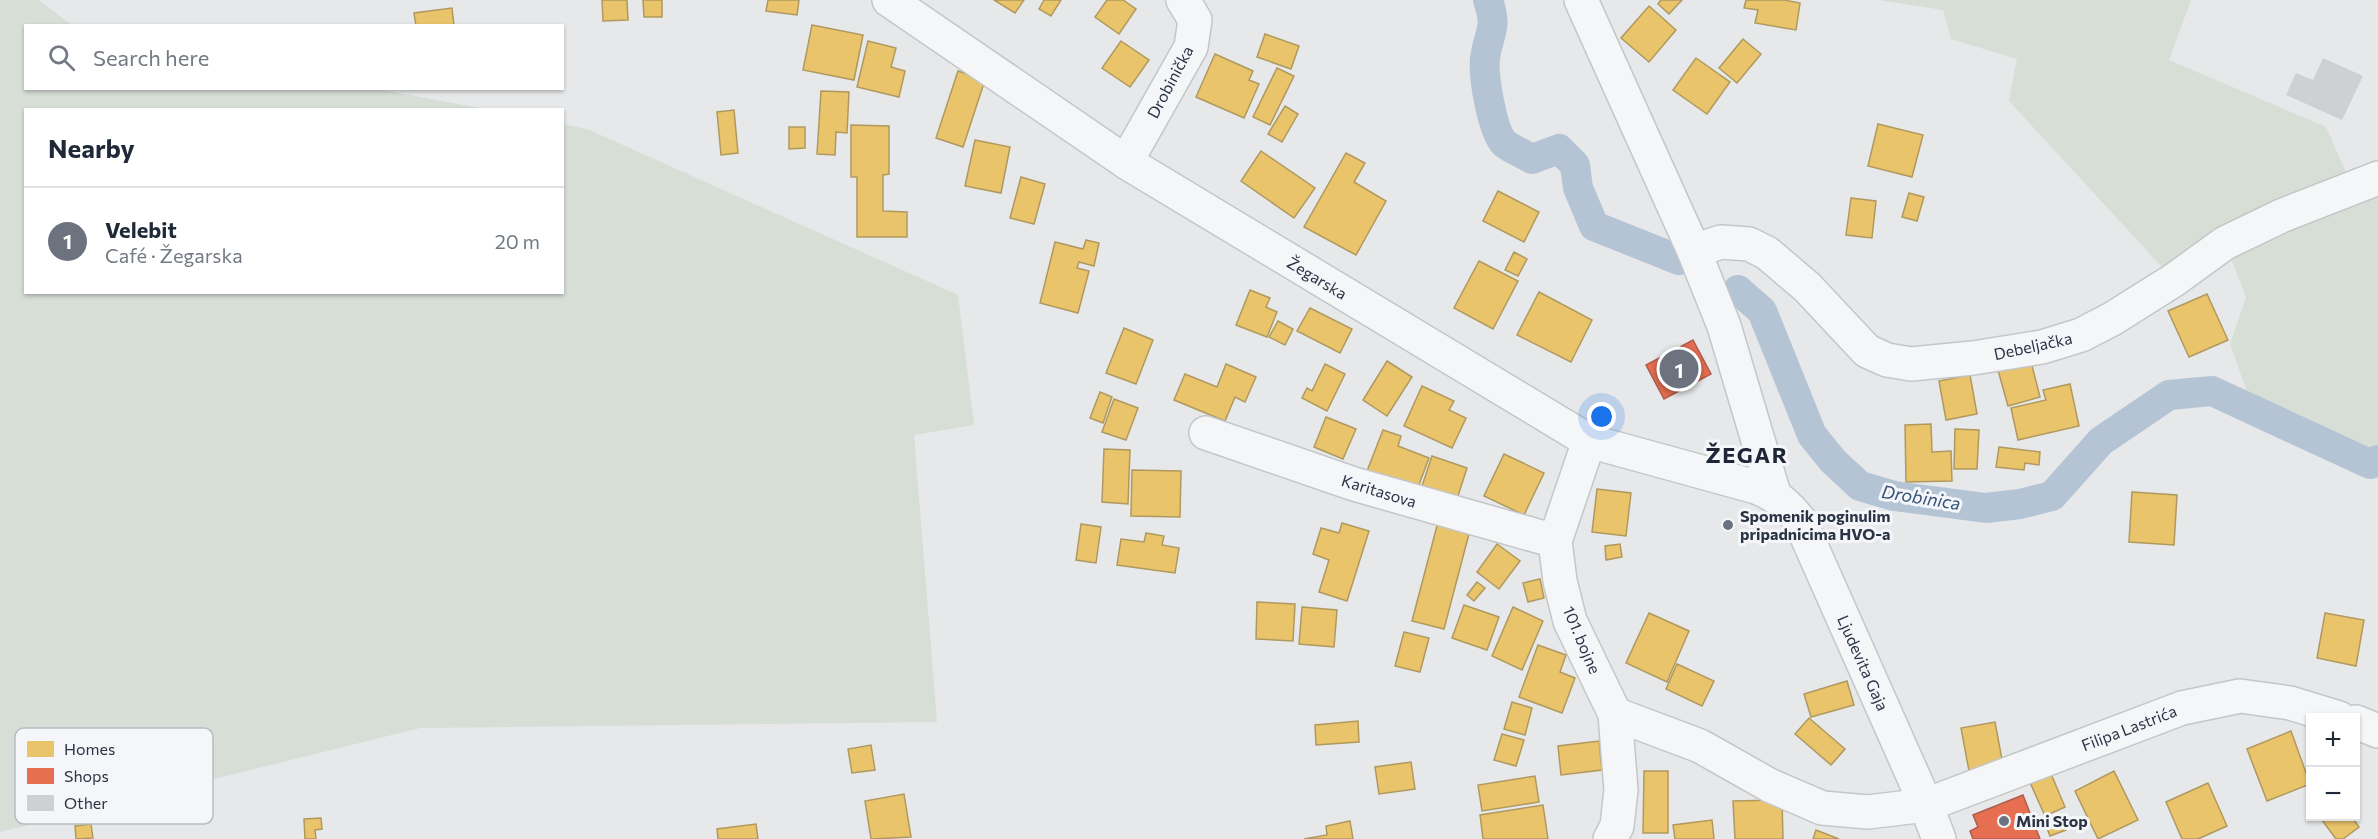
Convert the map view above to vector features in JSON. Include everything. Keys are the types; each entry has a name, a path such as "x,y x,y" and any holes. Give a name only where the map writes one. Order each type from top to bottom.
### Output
{"street":[{"name":"Žegarska","path":"889,0 1126,162 1588,441 1756,487 1774,495"},
{"name":"Drobinička","path":"1126,162 1191,47 1195,20 1182,0"},
{"path":"1581,0 1694,251 1724,326 1774,495"},
{"name":"Debeljačka","path":"1694,251 1720,242 1749,244 1767,253 1808,287 1867,351 1887,360 1911,364 1973,358 2042,347 2081,335 2112,319 2174,280 2225,243 2281,216 2378,178"},
{"name":"Karitasova","path":"1206,433 1354,484 1555,542"},
{"name":"101. bojne","path":"1588,441 1555,542 1560,581 1570,621 1615,714 1621,790 1617,826 1610,839"},
{"name":"Ljudevita Gaja","path":"1774,495 1787,505 1800,521 1939,839"},
{"name":"Filipa Lastrića","path":"1615,714 1700,746 1769,785 1822,808 1868,812 1926,805 2182,708 2240,696 2289,703 2325,713"},
{"path":"2360,724 2378,731"}],"shaded area":[{"path":"0,0 38,0 71,24 24,24 24,90 383,90 480,108 24,108 24,294 564,294 564,124 587,129 958,295 974,425 914,435 937,722 420,728 213,779 213,728 15,728 15,824 32,824 0,832"},
{"path":"1879,0 2191,0 2169,60 2326,127 2353,188 2378,178 2378,460 2370,464 2253,409 2230,344 2246,297 2225,243 2174,280 2009,101 2017,59 1951,39 1943,10"}],"building: Homes":[{"path":"602,0 627,0 628,20 603,21"},
{"path":"643,0 662,0 662,17 644,17"},
{"path":"768,0 799,0 797,15 766,11"},
{"path":"994,0 1024,0 1015,13"},
{"path":"1044,0 1061,0 1051,16 1039,9"},
{"path":"1107,0 1123,0 1136,9 1119,34 1095,17"},
{"path":"1661,0 1682,0 1669,14 1658,4"},
{"path":"1746,0 1784,0 1800,3 1796,30 1755,23 1758,10 1744,8"},
{"path":"1649,6 1676,30 1649,62 1621,38"},
{"path":"452,8 454,24 416,24 414,13"},
{"path":"812,25 863,35 854,80 803,70"},
{"path":"1265,34 1299,46 1291,69 1257,57"},
{"path":"1743,39 1761,54 1737,83 1719,68"},
{"path":"868,41 896,48 891,67 905,71 899,97 857,87"},
{"path":"1121,41 1149,60 1130,87 1102,68"},
{"path":"1215,54 1253,71 1249,80 1259,84 1244,118 1196,97"},
{"path":"1696,58 1730,82 1707,114 1673,90"},
{"path":"1277,68 1294,76 1270,125 1253,117"},
{"path":"958,71 985,80 963,147 936,138"},
{"path":"821,91 849,92 847,133 836,132 835,155 817,154"},
{"path":"1285,106 1298,114 1282,142 1268,134"},
{"path":"734,110 738,153 721,155 717,112"},
{"path":"1878,124 1923,135 1912,177 1868,166"},
{"path":"851,125 889,126 889,174 883,175 883,211 907,212 907,237 857,237 857,177 851,177"},
{"path":"789,127 805,127 805,148 789,149"},
{"path":"975,140 1010,147 1001,193 965,186"},
{"path":"1261,151 1315,188 1294,218 1241,181"},
{"path":"1346,153 1365,163 1354,182 1386,201 1356,255 1304,227"},
{"path":"1021,177 1045,184 1034,224 1010,218"},
{"path":"1498,191 1539,212 1524,242 1483,221"},
{"path":"1909,193 1924,197 1917,221 1902,217"},
{"path":"1851,198 1876,201 1872,238 1846,235"},
{"path":"1086,240 1099,243 1094,266 1079,262 1077,268 1089,271 1078,313 1040,303 1055,242 1083,249"},
{"path":"1514,252 1527,259 1518,276 1505,270"},
{"path":"1479,261 1518,281 1493,329 1454,308"},
{"path":"1250,290 1270,298 1266,307 1277,312 1267,337 1236,325"},
{"path":"1539,292 1592,320 1571,362 1517,335"},
{"path":"2207,294 2228,340 2189,357 2168,311"},
{"path":"1310,308 1352,329 1340,353 1297,331"},
{"path":"1278,321 1293,329 1285,345 1269,337"},
{"path":"1124,328 1153,340 1136,384 1106,373"},
{"path":"2029,354 2040,397 2008,406 1996,363"},
{"path":"1387,361 1412,377 1387,416 1363,400"},
{"path":"1226,364 1256,377 1245,402 1235,397 1225,421 1174,400 1185,374 1217,387"},
{"path":"1325,364 1345,374 1327,411 1302,398 1307,388 1312,391"},
{"path":"1970,375 1977,414 1946,420 1939,381"},
{"path":"2070,384 2079,426 2018,440 2011,408 2046,400 2043,390"},
{"path":"1422,386 1454,401 1449,410 1466,418 1452,448 1404,426"},
{"path":"1100,392 1112,397 1103,423 1090,418"},
{"path":"1114,399 1138,408 1126,440 1102,432"},
{"path":"1326,417 1356,429 1343,459 1314,447"},
{"path":"1931,424 1932,452 1951,451 1952,481 1906,482 1905,425"},
{"path":"1955,429 1979,430 1977,469 1954,469"},
{"path":"1383,430 1401,436 1398,446 1429,458 1417,490 1367,471"},
{"path":"1999,447 2040,452 2039,465 2025,463 2024,470 1996,467"},
{"path":"1104,449 1130,450 1128,504 1102,502"},
{"path":"1504,454 1544,473 1524,515 1484,496"},
{"path":"1432,456 1467,468 1457,499 1422,486"},
{"path":"1132,470 1181,471 1180,517 1131,516"},
{"path":"1597,489 1631,493 1626,536 1592,532"},
{"path":"2132,492 2177,495 2174,545 2129,542"},
{"path":"1438,522 1470,530 1444,629 1412,621"},
{"path":"1342,523 1369,531 1347,601 1319,592 1329,560 1313,554 1321,528 1339,533"},
{"path":"1081,524 1101,527 1096,563 1076,560"},
{"path":"1146,533 1164,536 1162,545 1179,548 1175,573 1117,565 1121,539 1144,542"},
{"path":"1497,544 1520,561 1499,589 1477,572"},
{"path":"1620,544 1622,557 1606,560 1605,546"},
{"path":"1540,579 1544,598 1528,602 1523,583"},
{"path":"1477,582 1485,588 1474,601 1467,595"},
{"path":"1257,602 1295,604 1293,641 1256,639"},
{"path":"1464,605 1499,617 1487,650 1452,638"},
{"path":"1302,607 1337,610 1334,647 1299,644"},
{"path":"1513,607 1543,621 1522,670 1492,656"},
{"path":"1649,613 1689,631 1667,682 1626,663"},
{"path":"2325,613 2364,620 2356,666 2317,658"},
{"path":"1404,632 1429,638 1420,672 1395,666"},
{"path":"1538,645 1566,655 1560,672 1575,678 1562,713 1519,697"},
{"path":"1677,664 1714,681 1702,706 1666,689"},
{"path":"1847,681 1854,705 1811,717 1804,694"},
{"path":"1512,702 1532,708 1525,735 1504,729"},
{"path":"1809,718 1845,749 1831,765 1795,734"},
{"path":"1358,721 1359,742 1316,745 1315,725"},
{"path":"1995,722 2003,765 1969,771 1961,728"},
{"path":"2291,731 2306,773 2306,786 2267,801 2247,749"},
{"path":"1502,734 1524,740 1516,766 1494,760"},
{"path":"1599,741 1602,770 1561,775 1558,746"},
{"path":"871,745 875,770 852,773 848,749"},
{"path":"1411,762 1415,789 1379,794 1375,767"},
{"path":"2049,769 2065,807 2045,816 2028,778"},
{"path":"1644,771 1668,771 1668,833 1643,833"},
{"path":"2114,771 2138,820 2098,839 2075,791"},
{"path":"1535,776 1539,802 1482,811 1478,785"},
{"path":"2208,783 2227,826 2198,839 2182,839 2166,802"},
{"path":"904,794 911,837 871,839 865,801"},
{"path":"1782,800 1783,839 1735,839 1733,801"},
{"path":"1543,805 1548,839 1483,839 1480,815"},
{"path":"321,818 322,829 315,830 316,839 305,839 304,819"},
{"path":"1712,820 1714,839 1675,839 1673,825"},
{"path":"1350,821 1353,839 1304,839 1327,835 1326,826"},
{"path":"2323,821 2355,821 2359,827 2343,839 2336,839"},
{"path":"2063,822 2066,830 2050,836 2047,828"},
{"path":"91,824 93,838 76,839 75,826"},
{"path":"756,824 758,839 718,839 717,829"},
{"path":"1816,830 1839,839 1813,839"}],"building: Shops":[{"path":"1693,340 1711,374 1664,399 1646,365"},
{"name":"Mini Stop","path":"2023,795 2040,839 1973,839 1970,831 1978,827 1973,815"}],"building: Other":[{"path":"2323,58 2363,76 2342,120 2286,95 2296,73 2313,80"}],"waterway":[{"name":"Drobinica","path":"1488,0 1492,30 1485,58 1485,77 1492,115 1504,143 1532,159 1559,149 1575,165 1578,188 1594,226 1679,260"},
{"name":"Drobinica","path":"1738,290 1762,311 1812,435 1833,461 1860,486 1894,496 1986,508 2020,504 2052,496 2101,441 2169,395 2212,391 2370,464 2378,460"},
{"path":"2370,464 2378,473"}],"place":[{"name":"Velebit","path":"1679,369"},
{"name":"Spomenik poginulim pripadnicima HVO-a","path":"1728,525"},
{"name":"Mini Stop","path":"2004,821"}],"district":[{"name":"ŽEGAR","path":"1747,455"}]}
